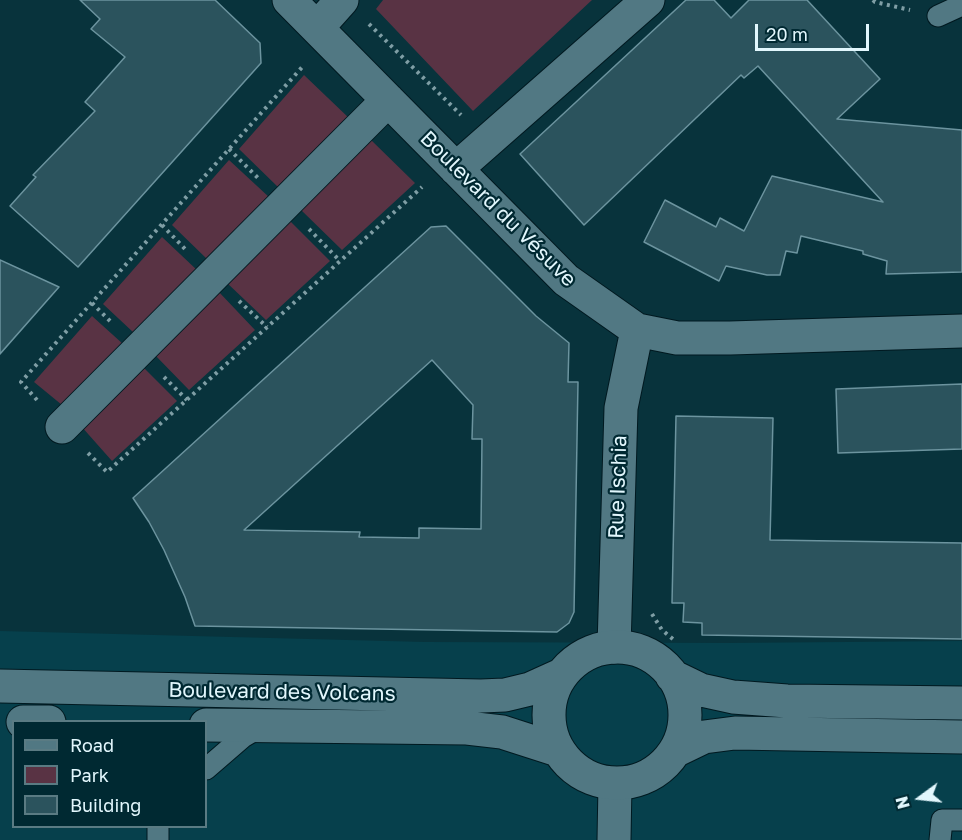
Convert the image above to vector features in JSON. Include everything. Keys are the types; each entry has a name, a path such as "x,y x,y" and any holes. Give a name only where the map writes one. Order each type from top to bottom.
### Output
{"street":[{"name":"Boulevard du Vésuve","path":"289,0 566,280 637,330 677,338 962,332"},
{"path":"456,169 648,0"},
{"path":"317,28 352,8"},
{"path":"62,427 388,100"},
{"name":"Rue Ischia","path":"614,647 621,408 637,330"},
{"path":"614,647 636,649 657,660 672,676 681,693 685,713 683,733 675,751 664,765 650,776 633,782 615,784 592,779 572,768 558,750 550,732 548,712 552,693 561,675 575,660 594,651 614,647"},
{"name":"Boulevard des Volcans","path":"0,686 481,696 505,695 530,689 561,675"},
{"path":"672,676 701,690 733,697 787,701 962,703"},
{"name":"Boulevard des Volcans","path":"207,725 467,728 502,732 558,750"},
{"path":"675,751 704,737 735,733 962,737"},
{"path":"614,840 615,784"}],"lane":[{"path":"938,16 962,5"},
{"path":"207,768 243,737 262,726"},
{"path":"940,840 942,820 962,820"}],"path":[{"path":"873,0 938,16"},
{"path":"352,8 487,142"}],"shaded area":[{"path":"0,631 425,642 962,641 962,840 0,840"}],"green space":[{"path":"383,0 592,0 473,111 376,9"},
{"path":"304,75 350,119 280,189 239,149"},
{"path":"370,139 415,183 342,250 300,209"},
{"path":"229,160 270,198 208,260 172,225"},
{"path":"289,220 330,261 266,320 226,282"},
{"path":"162,237 198,271 134,333 103,304"},
{"path":"218,291 255,330 189,390 154,354"},
{"path":"92,316 123,344 62,405 34,382"},
{"path":"142,366 177,401 112,461 81,426"}],"building":[{"path":"80,0 215,0 260,43 261,63 78,267 10,206 36,177 33,175 95,111 85,102 125,57 91,29 100,19"},
{"path":"686,0 714,0 731,18 749,0 807,0 880,79 837,119 962,130 962,272 886,274 887,261 863,254 863,251 801,236 797,253 786,251 780,275 767,275 726,266 719,281 644,242 665,200 716,227 720,218 744,231 772,176 883,202 758,66 744,78 741,75 584,225 520,154"},
{"path":"446,226 536,316 569,343 568,382 578,382 574,612 569,623 557,632 195,626 164,550 133,498 431,227","holes":["432,360 473,405 472,439 482,439 481,529 419,528 419,538 359,537 360,532 244,530"]},
{"path":"0,260 59,287 0,354"},
{"path":"962,384 962,449 838,453 836,389"},
{"path":"676,416 773,418 770,540 962,543 962,639 702,635 702,623 683,622 684,603 672,603"}]}
